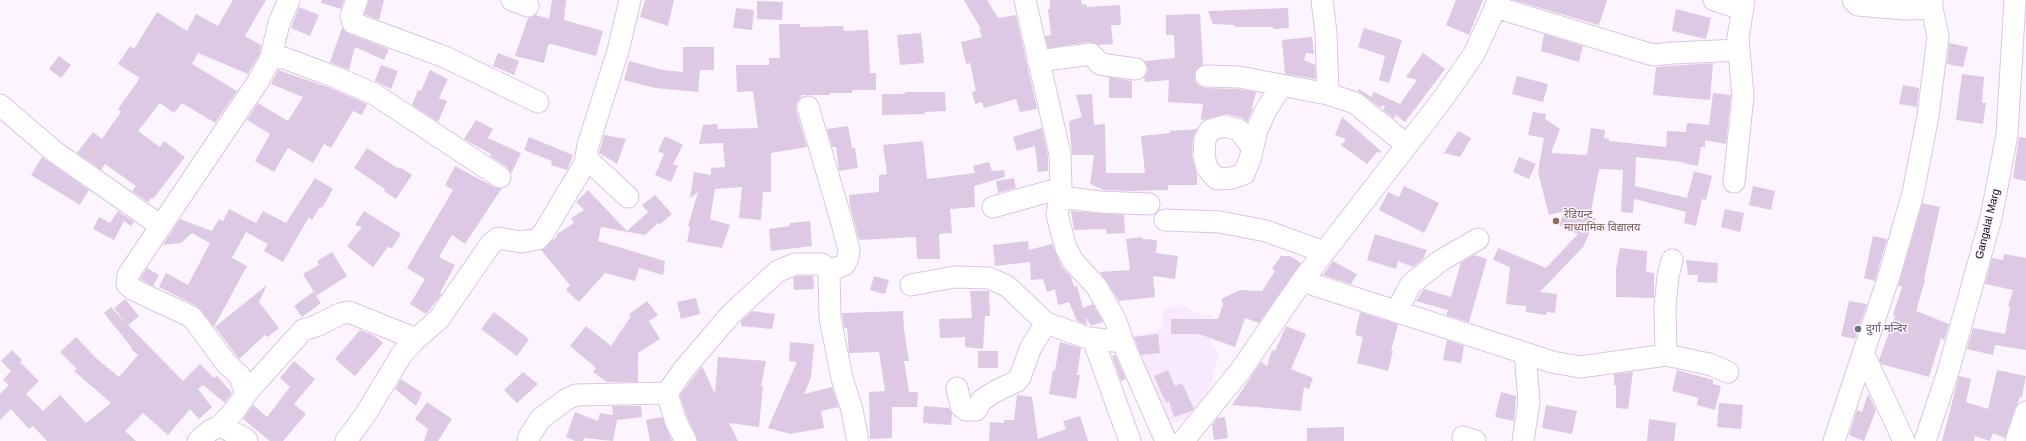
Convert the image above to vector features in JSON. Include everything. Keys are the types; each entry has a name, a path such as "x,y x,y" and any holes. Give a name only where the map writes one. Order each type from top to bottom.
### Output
{"street":[{"path":"249,390 243,386 240,376 226,363 192,317 134,290 127,284 128,275 260,80 271,57 279,23 289,0"},
{"path":"357,0 351,16 353,23 445,56 538,102"},
{"path":"346,441 371,406 402,354 416,339 440,319 490,244 498,238 521,242 538,239 544,232 586,158 618,51 630,0"},
{"path":"1025,0 1060,154 1061,193 1057,216 1066,248 1074,261 1096,286 1115,319 1123,342 1166,441"},
{"path":"1322,0 1326,33 1328,94"},
{"path":"1714,0 1743,4 1738,38 1743,96 1734,182"},
{"path":"1834,441 1864,355 1913,193 1928,116 1938,38 1932,4 1904,9 1858,5 1853,0"},
{"name":"Gangalal Marg","path":"1925,441 1948,372 1991,218 2007,135 2015,0"},
{"path":"1183,441 1241,370 1302,281 1474,54 1497,3 1654,55 1739,50"},
{"path":"1038,61 1091,54 1100,64 1136,69"},
{"path":"271,57 284,58 335,77 374,94 500,177"},
{"path":"1206,76 1239,77 1328,94 1355,103 1406,145"},
{"path":"1252,147 1257,130 1266,110 1282,85"},
{"path":"0,105 54,152 161,226"},
{"path":"808,108 842,222 848,250 848,258 844,265 829,271"},
{"path":"586,158 628,197"},
{"path":"994,207 1061,193 1100,202 1149,204"},
{"path":"1165,220 1220,222 1266,231 1324,252"},
{"path":"1396,312 1411,284 1440,261 1478,239"},
{"path":"1666,355 1665,307 1668,276 1672,260"},
{"path":"667,393 684,369 731,314 778,271 794,264 822,264 829,271 830,318 842,378 852,410 858,441"},
{"path":"911,285 954,277 989,278 1008,286 1046,322 1093,339 1123,342"},
{"path":"1302,281 1552,362 1580,367 1666,355 1709,364 1728,372"},
{"path":"198,441 211,430 220,426 235,410 249,390 303,330 316,326 340,314 349,312 416,339"},
{"path":"957,388 961,406 966,410 976,410 982,400 996,391 1017,381 1020,377 1031,347 1046,322"},
{"path":"1093,339 1130,441"},
{"path":"1523,441 1529,402 1525,353"},
{"path":"1864,355 1904,441"},
{"path":"528,441 540,419 566,399 576,395 667,393"},
{"path":"667,393 676,422 686,441"},
{"path":"2016,441 2026,412"},
{"path":"220,426 247,441"}],"shaded area":[{"path":"1180,304 1201,315 1211,314 1210,342 1219,355 1203,412 1168,425 1128,337 1163,329 1163,311"}],"building":[{"path":"233,0 266,0 245,36 261,45 260,53 248,74 198,53 192,64 237,91 215,123 182,103 174,113 160,103 138,131 160,147 164,141 185,157 153,199 151,198 148,202 132,191 136,186 105,164 101,170 77,153 93,132 102,139 121,112 118,109 140,78 118,64 130,46 134,49 157,12 187,31 196,14 218,26"},
{"path":"322,0 344,0 341,9 321,3"},
{"path":"369,0 384,0 379,20 364,14"},
{"path":"552,0 566,0 564,20 603,31 596,56 551,44 548,45 544,63 515,56 528,18 536,15 549,19"},
{"path":"645,0 674,0 668,26 640,17"},
{"path":"964,0 987,0 998,18 1016,15 1037,109 1020,112 1016,99 984,108 982,102 975,104 972,92 976,91 970,63 966,64 961,42 982,37 979,30 981,29"},
{"path":"1050,0 1081,0 1082,5 1086,4 1087,7 1120,5 1121,25 1111,25 1113,44 1099,45 1089,42 1048,48 1045,36 1051,35 1048,9 1050,9"},
{"path":"1456,0 1483,0 1469,35 1446,25"},
{"path":"1513,0 1607,0 1599,25"},
{"path":"757,1 783,2 782,20 757,19"},
{"path":"299,7 319,15 310,36 291,28"},
{"path":"736,8 754,10 752,30 733,28"},
{"path":"1288,8 1289,28 1273,29 1273,27 1235,27 1235,25 1213,24 1208,11"},
{"path":"1676,9 1711,18 1706,39 1672,31"},
{"path":"1200,14 1203,65 1196,70 1195,81 1199,86 1205,88 1238,89 1256,92 1253,109 1247,122 1242,118 1227,114 1201,120 1203,104 1168,102 1169,80 1145,82 1144,77 1148,70 1144,61 1175,58 1174,35 1166,35 1166,15"},
{"path":"779,24 800,24 800,27 843,26 844,31 868,30 870,73 876,73 876,90 852,90 852,93 830,93 830,95 802,95 796,104 796,110 807,147 771,153 771,192 763,192 761,220 739,218 742,187 715,189 710,219 730,225 722,248 687,242 690,227 688,226 698,192 690,198 694,172 711,175 711,168 725,167 723,143 699,144 703,125 717,124 718,129 758,128 753,91 737,92 736,65 769,65 769,58 780,58"},
{"path":"342,28 349,34 389,49 384,60 355,47 349,70 330,62"},
{"path":"1364,28 1402,40 1389,83 1379,80 1385,56 1358,47"},
{"path":"921,33 924,63 900,65 897,35"},
{"path":"1544,34 1583,46 1579,62 1541,51"},
{"path":"1312,37 1314,54 1306,53 1304,60 1315,65 1316,79 1285,74 1282,40"},
{"path":"1949,43 1968,47 1963,67 1947,64"},
{"path":"683,47 714,47 714,70 700,70 698,92 655,88 624,80 629,61 663,70 683,72"},
{"path":"498,53 519,61 514,75 493,66"},
{"path":"1423,53 1445,69 1405,122 1396,115 1394,119 1383,110 1385,107 1382,105 1381,108 1358,91 1359,89 1371,97 1374,92 1400,104 1417,80 1406,77"},
{"path":"59,56 71,65 61,78 49,69"},
{"path":"1713,63 1710,100 1653,95 1656,67"},
{"path":"381,65 398,71 391,89 375,81"},
{"path":"278,70 330,88 367,104 362,115 353,111 331,148 324,144 313,163 288,148 274,172 255,161 270,134 247,120 258,103 288,121 303,97 271,84"},
{"path":"430,70 448,79 439,98 447,101 438,122 412,105 418,90 421,91"},
{"path":"1962,74 1984,77 1982,103 1986,103 1983,124 1956,120"},
{"path":"1517,76 1548,84 1543,102 1512,94"},
{"path":"1109,77 1132,81 1132,98 1109,98"},
{"path":"1903,85 1919,88 1917,107 1899,104"},
{"path":"905,92 945,92 946,111 925,112 925,114 882,115 882,94 905,94"},
{"path":"1713,93 1731,95 1726,144 1705,140 1705,147 1701,147 1698,166 1683,162 1636,157 1635,186 1687,198 1694,171 1712,176 1706,200 1702,199 1696,226 1684,223 1686,212 1634,199 1633,213 1621,212 1623,170 1599,169 1589,222 1594,218 1596,219 1583,247 1540,292 1557,294 1555,313 1547,312 1546,315 1526,312 1526,306 1506,304 1510,267 1493,260 1498,248 1546,268 1578,234 1559,225 1565,211 1549,215 1538,172 1544,138 1528,135 1533,112 1546,114 1545,119 1560,129 1551,153 1587,155 1591,128 1605,130 1604,138 1609,139 1609,141 1666,147 1667,131 1686,132 1687,123 1709,125"},
{"path":"1092,94 1094,125 1105,124 1106,173 1145,173 1141,136 1170,133 1170,131 1197,129 1193,138 1192,156 1197,175 1197,185 1168,185 1168,190 1128,191 1104,190 1090,184 1094,155 1072,155 1069,121 1082,117 1076,95"},
{"path":"1342,117 1381,151 1380,153 1377,152 1367,164 1341,145 1346,139 1335,135"},
{"path":"476,120 493,129 488,138 521,153 511,174 507,167 490,156 491,154 464,139"},
{"path":"848,126 852,148 855,148 858,168 839,171 836,147 832,147 827,129"},
{"path":"1042,128 1048,156 1048,171 1038,172 1035,146 1017,151 1013,137"},
{"path":"1458,131 1471,138 1460,157 1444,153"},
{"path":"604,135 626,139 617,164 599,153"},
{"path":"665,136 683,145 673,164 678,166 671,182 655,175 664,154 658,151"},
{"path":"529,137 573,155 567,170 551,165 552,161 524,150"},
{"path":"2019,137 2026,138 2026,181 2013,178"},
{"path":"923,141 927,179 975,173 973,166 989,162 992,171 1004,170 1005,177 974,186 975,207 950,209 952,233 939,234 940,259 917,259 916,237 859,240 850,206 849,195 879,192 879,175 887,174 883,145"},
{"path":"367,148 399,169 400,167 412,175 396,199 384,191 385,189 354,168"},
{"path":"42,157 89,190 80,205 31,175"},
{"path":"1519,157 1536,164 1529,179 1513,172"},
{"path":"455,166 494,187 502,188 465,244 452,235 439,257 455,265 440,293 442,294 426,314 410,304 425,279 407,268 453,190 445,185"},
{"path":"315,178 333,189 322,208 320,207 312,220 309,217 283,262 264,251 268,244 246,232 232,258 247,266 214,327 197,306 159,287 166,273 188,285 210,243 192,233 181,243 163,245 180,219 212,231 219,219 223,221 229,209 256,223 263,211 286,223"},
{"path":"1014,178 1016,188 998,193 996,181"},
{"path":"1404,186 1439,203 1424,233 1379,210 1388,192 1399,197"},
{"path":"1753,186 1775,191 1771,210 1749,205"},
{"path":"588,190 627,231 648,212 642,205 655,195 672,214 659,225 658,223 645,235 601,227 598,241 665,261 663,275 639,268 635,281 605,273 579,302 566,290 570,285 541,250 557,237 557,234 574,223 571,218 584,210 576,202"},
{"path":"1922,203 1940,207 1925,280 1916,311 1949,324 1944,340 1941,338 1929,377 1881,364 1879,360 1895,316 1893,315 1902,287 1898,286"},
{"path":"1725,209 1744,213 1740,232 1721,227"},
{"path":"118,211 134,222 131,226 124,221 114,240 93,229 99,217 110,223"},
{"path":"364,211 401,234 392,248 388,247 373,267 347,246 362,227 355,225"},
{"path":"1071,211 1124,215 1125,233 1107,234 1106,229 1074,230"},
{"path":"810,221 812,246 771,251 769,229 790,226 790,223"},
{"path":"1375,234 1427,250 1423,259 1413,267 1398,261 1396,269 1367,260"},
{"path":"1873,236 1887,239 1875,281 1864,278"},
{"path":"1142,237 1142,239 1157,240 1156,253 1178,256 1175,279 1153,276 1155,297 1119,301 1100,272 1130,270 1126,239"},
{"path":"1028,241 1029,250 1052,244 1062,267 1071,277 1074,287 1077,286 1083,308 1093,304 1103,322 1091,326 1085,316 1087,325 1077,321 1069,302 1058,305 1055,289 1047,292 1043,279 1031,280 1030,262 995,266 993,245"},
{"path":"1620,248 1647,251 1646,272 1654,273 1654,298 1616,297 1616,269"},
{"path":"332,252 347,276 316,296 321,303 302,317 294,306 313,292 315,294 303,274 319,265 317,261"},
{"path":"2004,254 2026,258 2026,350 1995,345 1993,355 1967,349 1973,328 2005,334 2010,307 2008,306 2013,290 1985,284 1992,258 2003,260"},
{"path":"1474,255 1487,259 1469,322 1446,315 1448,310 1416,301 1424,289 1451,297 1461,262"},
{"path":"1281,256 1290,256 1301,263 1259,323 1245,318 1235,347 1199,334 1171,334 1171,319 1218,319 1223,304 1221,299 1240,290 1262,291 1275,271 1272,269"},
{"path":"1686,260 1718,263 1717,283 1697,282 1698,275 1688,275"},
{"path":"1333,261 1357,274 1351,284 1323,275"},
{"path":"147,268 159,275 153,286 140,279"},
{"path":"797,276 813,276 814,289 794,290 793,278"},
{"path":"874,276 889,280 885,294 870,290"},
{"path":"267,285 259,302 279,328 268,337 265,335 239,359 215,327"},
{"path":"970,291 989,291 990,316 985,316 983,349 965,347 965,337 940,338 939,319 972,318"},
{"path":"696,298 700,314 681,319 677,302"},
{"path":"125,299 139,316 128,325 183,381 200,364 214,378 217,376 232,393 225,403 203,385 198,389 212,407 199,419 190,409 168,435 143,413 125,431 136,441 47,441 33,426 29,429 11,409 0,420 0,394 9,385 3,380 11,371 1,361 12,350 22,360 20,362 39,381 26,394 43,411 60,395 86,423 111,403 74,371 77,369 60,352 76,337 97,359 119,377 138,355 131,349 132,348 104,313 111,307 126,323 114,308"},
{"path":"647,301 658,315 649,321 660,339 638,353 638,382 607,382 593,372 596,368 570,346 586,326 611,346 631,316 629,314"},
{"path":"1849,301 1867,304 1855,339 1841,336"},
{"path":"752,311 775,314 772,329 741,326 741,321"},
{"path":"903,311 904,330 909,361 904,361 909,392 918,392 917,407 892,407 892,438 870,439 869,392 885,391 879,352 849,353 847,328 844,328 842,313"},
{"path":"494,312 529,339 517,356 481,329"},
{"path":"1360,312 1398,324 1391,351 1393,351 1388,371 1357,363 1363,337 1355,335"},
{"path":"1286,326 1306,334 1291,369 1313,378 1309,389 1304,387 1301,411 1232,405 1261,362 1267,366 1272,350 1275,351"},
{"path":"360,330 373,335 383,343 355,376 335,359"},
{"path":"1158,334 1160,353 1141,355 1134,337"},
{"path":"1447,340 1464,346 1461,363 1443,360"},
{"path":"790,342 814,344 811,377 804,394 832,387 839,407 821,411 824,428 790,434 768,428 797,362 789,361"},
{"path":"1060,342 1081,348 1077,375 1080,375 1076,399 1049,394"},
{"path":"978,351 998,351 998,368 978,368"},
{"path":"1115,355 1126,379 1121,381 1112,356"},
{"path":"718,357 766,361 761,386 763,386 759,427 729,423 738,441 698,441 687,417 680,395 702,366 715,394"},
{"path":"294,361 315,379 294,404 306,414 283,441 270,441 243,419 253,405 267,417 290,387 280,378"},
{"path":"1168,370 1175,386 1182,383 1194,409 1192,411 1174,417 1169,401 1166,403 1154,376"},
{"path":"1677,370 1713,380 1713,384 1721,386 1715,410 1697,405 1698,398 1672,391"},
{"path":"1997,370 2026,376 2022,397 2020,397 2005,438 1993,433 1990,441 1975,436 1974,441 1942,441 1959,376 1971,379 1966,402 1988,409"},
{"path":"523,372 538,384 517,403 504,390"},
{"path":"1633,372 1628,409 1616,408 1616,385 1614,385 1614,374"},
{"path":"401,379 422,393 416,406 395,389"},
{"path":"1501,392 1516,396 1514,421 1495,417"},
{"path":"1868,394 1876,410 1864,441 1849,435 1857,410 1862,412"},
{"path":"1017,395 1032,397 1038,439 1066,429 1063,421 1080,416 1088,441 989,441 990,422 1004,423 1004,420 1014,420"},
{"path":"427,402 452,419 438,441 424,441 428,429 415,419"},
{"path":"1719,403 1743,405 1741,429 1717,427"},
{"path":"1546,405 1577,411 1572,434 1542,428"},
{"path":"612,406 641,406 642,417 617,420 613,441 584,438 583,441 575,441 566,437 575,412 598,421 600,413 613,415"},
{"path":"924,406 949,408 952,413 951,425 923,423"},
{"path":"662,417 672,441 650,441 646,420"},
{"path":"1225,417 1228,438 1214,440 1212,425 1217,418"},
{"path":"1649,419 1676,423 1674,441 1647,441"},
{"path":"1344,427 1344,441 1307,441 1307,428"}],"place":[{"name":"रेडियन्ट माध्यामिक विद्यालय","path":"1556,221"},
{"name":"दुर्गा मन्दिर","path":"1858,329"}]}
